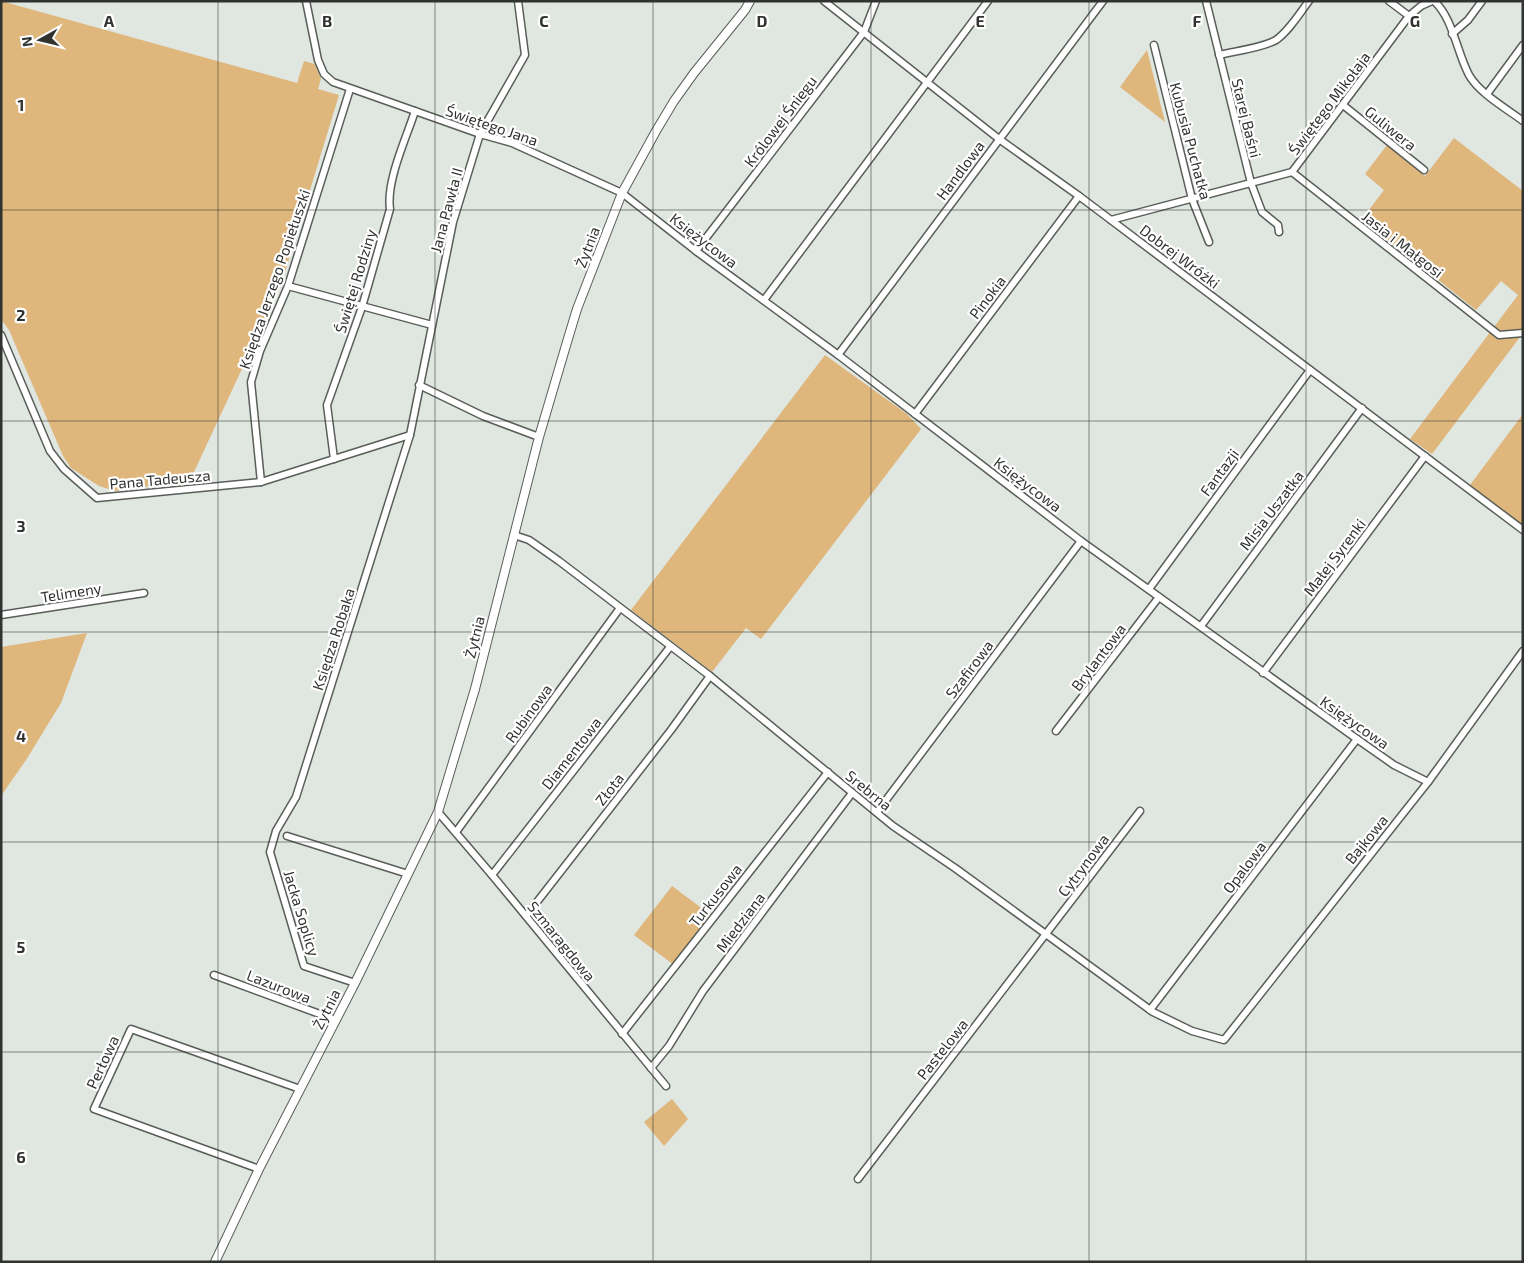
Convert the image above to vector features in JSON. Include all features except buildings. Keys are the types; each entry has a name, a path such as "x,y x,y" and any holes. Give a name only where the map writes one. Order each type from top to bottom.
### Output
{"street":[{"name":"Świętego Jana","path":"306,1 320,68 328,78 350,89 415,112 480,134 512,142 622,193"},
{"name":"Jana Pawła II","path":"410,435 453,222 480,134 525,55 518,1"},
{"name":"Żytnia","path":"739,16 745,1"},
{"name":"Żytnia","path":"215,1262 259,1169 355,983 438,812 475,689 539,437 577,309 622,193 674,101 750,1"},
{"name":"Dobrej Wróżki","path":"824,1 999,139 1079,196 1523,530"},
{"name":"Królowej Śniegu","path":"696,251 864,32 876,1"},
{"path":"764,300 988,1"},
{"name":"Handlowa","path":"838,355 1103,1"},
{"name":"Starej Baśni","path":"1206,1 1251,183 1262,212 1278,225 1279,232"},
{"path":"1219,55 1268,44 1275,40 1284,33 1309,1"},
{"path":"1389,1 1409,16"},
{"path":"1433,1 1439,6 1470,76 1487,94 1523,121"},
{"name":"Świętego Mikołaja","path":"1111,220 1292,172 1409,16 1421,6 1433,1"},
{"path":"1452,34 1468,20 1482,1"},
{"path":"1487,94 1523,44"},
{"name":"Kubusia Puchatka","path":"1154,45 1192,199 1209,242"},
{"name":"Księdza Jerzego Popiełuszki","path":"261,482 251,382 260,350 288,286 350,89"},
{"name":"Guliwera","path":"1343,105 1424,170"},
{"name":"Świętej Rodziny","path":"334,458 327,405 362,307 390,209 391,183 415,112"},
{"name":"Jasia i Małgosi","path":"1292,172 1499,335 1523,333"},
{"name":"Księżycowa","path":"622,193 696,251 838,355 1081,541 1357,740 1394,765 1428,782"},
{"name":"Pinokia","path":"915,414 1079,196"},
{"path":"288,286 432,324"},
{"name":"Pana Tadeusza","path":"1,334 50,451 64,469 97,498 261,482 410,435"},
{"name":"Fantazji","path":"1148,589 1310,370"},
{"path":"419,385 483,416 539,437"},
{"name":"Misia Uszatka","path":"1200,626 1362,408"},
{"name":"Księdza Robaka","path":"271,846 276,831 296,797 410,435"},
{"name":"Małej Syrenki","path":"1263,673 1425,456"},
{"name":"Srebrna","path":"514,535 529,540 710,676 893,826 955,868 1150,1010 1192,1031 1224,1040"},
{"name":"Szafirowa","path":"877,812 1081,541"},
{"name":"Telimeny","path":"1,615 144,593"},
{"name":"Brylantowa","path":"1056,731 1159,597"},
{"name":"Rubinowa","path":"456,832 620,608"},
{"name":"Diamentowa","path":"492,875 670,647"},
{"name":"Bajkowa","path":"1224,1040 1428,782 1523,651"},
{"name":"Złota","path":"526,916 671,730 710,676"},
{"name":"Opalowa","path":"1150,1010 1357,740"},
{"name":"Turkusowa","path":"622,1034 828,772"},
{"name":"Miedziana","path":"651,1068 669,1046 703,991 852,793"},
{"name":"Cytrynowa","path":"1046,934 1140,810"},
{"name":"Szmaragdowa","path":"438,812 666,1086"},
{"path":"287,836 408,874"},
{"name":"Jacka Soplicy","path":"271,846 270,852 304,966 355,983"},
{"name":"Pastelowa","path":"858,1179 1046,934"},
{"name":"Lazurowa","path":"214,975 336,1020"},
{"name":"Perłowa","path":"259,1169 94,1109 131,1030 300,1089"}],"shaded area":[{"path":"1,1 297,83 304,61 315,64 321,79 318,89 339,95 281,285 187,487 158,485 115,491 99,486 71,468 63,456 9,330 1,319"},
{"path":"1147,50 1165,122 1120,87"},
{"path":"1454,138 1523,191 1523,333 1432,454 1410,439 1518,295 1501,281 1476,310 1362,219 1384,190 1365,174 1387,145 1425,176"},
{"path":"825,355 907,414 921,429 761,639 746,628 712,672 631,610"},
{"path":"1523,414 1523,526 1470,485"},
{"path":"87,633 61,703 1,796 1,647"},
{"path":"672,886 712,916 674,965 634,935"},
{"path":"672,1099 688,1119 664,1146 644,1122"}]}
